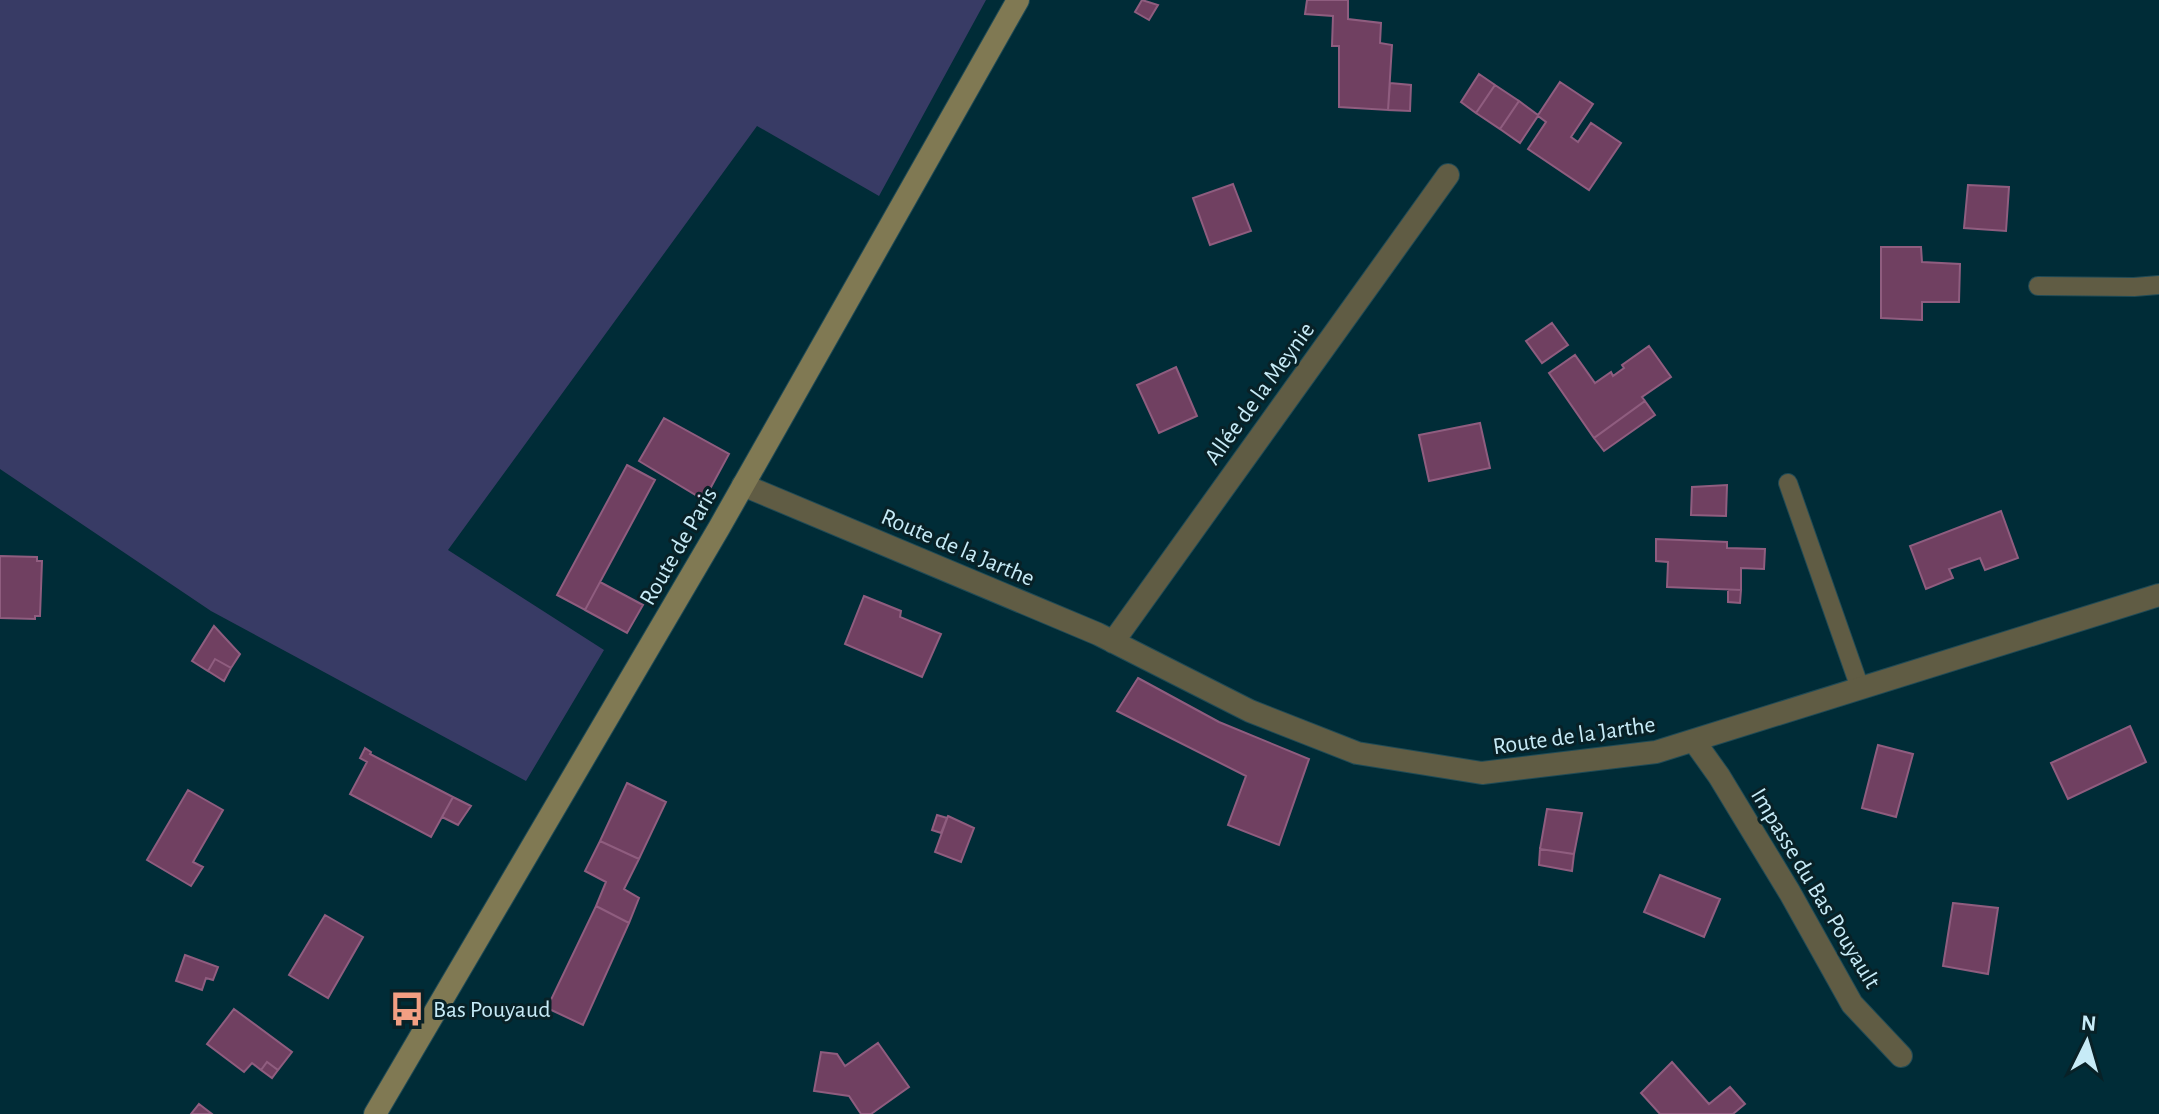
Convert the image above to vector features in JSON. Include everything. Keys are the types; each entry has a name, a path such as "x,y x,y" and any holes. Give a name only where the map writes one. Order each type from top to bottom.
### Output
{"main road":[{"name":"Route de Paris","path":"375,1114 743,485 1018,0"}],"street":[{"name":"Allée de la Meynie","path":"1113,642 1448,175"},
{"name":"Route de la Jarthe","path":"743,485 1113,642 1250,711 1357,753 1482,773 1656,752 2159,595"},
{"name":"Impasse du Bas Pouyault","path":"1694,741 1719,776 1790,893 1852,1004 1901,1056"}],"lane":[{"path":"2038,286 2159,285"},
{"path":"1788,483 1860,688"}],"shaded area":[{"path":"0,0 986,0 879,196 757,126 448,550 604,650 526,781 211,611 0,469"}],"building":[{"path":"1142,0 1158,5 1149,20 1135,12"},
{"path":"1307,0 1348,0 1348,19 1381,23 1380,43 1392,45 1388,110 1339,107 1339,46 1332,46 1333,16 1305,14"},
{"path":"1479,74 1495,85 1476,113 1461,102"},
{"path":"1560,82 1593,104 1571,137 1578,142 1591,123 1621,143 1589,190 1528,149 1546,122 1538,116 1520,143 1500,129 1519,101 1538,115"},
{"path":"1390,83 1411,85 1410,111 1388,110"},
{"path":"1495,85 1519,101 1500,129 1476,113"},
{"path":"1233,184 1251,231 1210,245 1193,198"},
{"path":"1968,185 2009,187 2006,231 1964,228"},
{"path":"1881,247 1921,247 1922,262 1960,264 1959,302 1922,302 1922,320 1881,318"},
{"path":"1552,323 1568,345 1542,363 1526,341"},
{"path":"1649,346 1671,377 1642,397 1645,401 1594,438 1549,373 1575,355 1595,383 1611,372 1613,376 1624,368 1622,365"},
{"path":"1176,367 1197,416 1159,433 1137,385"},
{"path":"1645,401 1655,415 1604,451 1594,438"},
{"path":"664,418 729,454 704,500 639,461"},
{"path":"1480,423 1490,468 1429,481 1419,435"},
{"path":"627,465 655,480 585,610 557,595"},
{"path":"1727,485 1726,516 1691,515 1692,487"},
{"path":"2001,511 2018,558 1985,570 1980,558 1949,569 1953,578 1926,589 1910,546"},
{"path":"1656,539 1727,542 1727,548 1765,549 1764,569 1741,568 1741,590 1667,587 1668,562 1656,561"},
{"path":"0,556 37,557 37,561 42,561 40,616 35,616 35,619 0,618"},
{"path":"600,582 643,605 627,633 585,610"},
{"path":"1728,590 1741,590 1740,603 1728,602"},
{"path":"864,596 901,611 900,617 941,634 922,677 845,644"},
{"path":"214,626 240,654 231,668 215,659 208,671 192,661"},
{"path":"215,659 231,668 224,681 208,671"},
{"path":"1138,678 1219,722 1309,759 1279,845 1228,825 1246,776 1117,711"},
{"path":"2130,726 2146,762 2068,799 2051,763"},
{"path":"1878,745 1913,754 1896,817 1862,808"},
{"path":"365,748 370,754 453,797 431,837 350,794 367,762 360,758"},
{"path":"627,783 666,802 639,859 600,841"},
{"path":"188,790 223,810 193,862 203,867 191,886 147,860"},
{"path":"453,797 471,806 458,825 442,817"},
{"path":"1547,809 1582,813 1574,854 1540,849"},
{"path":"937,815 947,818 941,833 932,830"},
{"path":"948,816 974,828 961,862 935,852"},
{"path":"600,841 639,859 624,889 639,898 629,923 596,906 606,882 585,871"},
{"path":"1540,849 1574,854 1572,871 1539,865"},
{"path":"1660,875 1720,899 1704,937 1644,912"},
{"path":"1953,903 1998,908 1988,974 1943,966"},
{"path":"596,906 629,923 583,1025 547,1008"},
{"path":"325,915 363,937 328,998 289,975"},
{"path":"185,955 218,967 213,980 206,978 202,990 176,981"},
{"path":"234,1009 292,1052 278,1070 267,1062 261,1070 252,1063 244,1072 207,1044"},
{"path":"878,1043 909,1087 871,1114 861,1114 849,1096 814,1091 821,1052 837,1054 845,1066"},
{"path":"267,1062 278,1070 272,1078 261,1070"},
{"path":"1672,1062 1709,1104 1730,1087 1745,1104 1733,1114 1660,1114 1641,1093"},
{"path":"199,1104 212,1114 191,1114"}],"place":[{"name":"Bas Pouyaud","path":"407,1009"}]}
